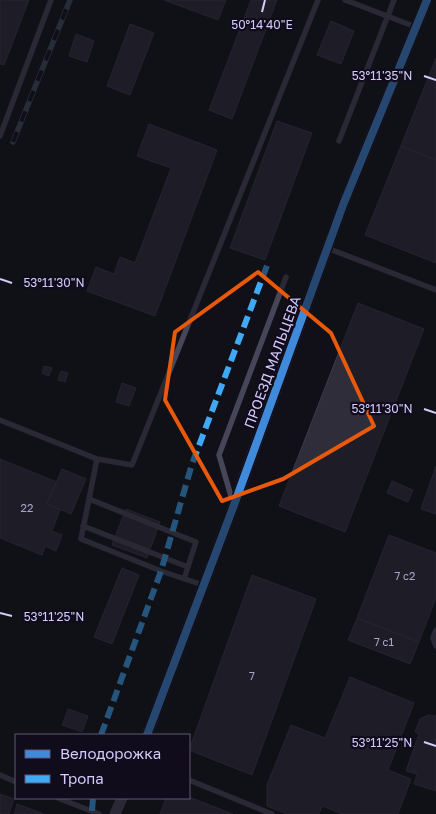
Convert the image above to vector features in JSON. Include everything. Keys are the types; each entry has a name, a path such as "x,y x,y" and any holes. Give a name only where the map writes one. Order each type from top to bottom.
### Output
{"street":[{"name":"ПРОЕЗД МАЛЬЦЕВА","path":"147,734 234,505 343,205 427,0"},
{"path":"115,814 122,799"}],"lane":[{"path":"0,136 51,0"},
{"path":"0,420 96,459 132,465 318,0"},
{"path":"345,0 417,27"},
{"path":"339,141 394,0"},
{"path":"327,248 436,290"},
{"path":"234,505 220,455 286,277"},
{"path":"96,459 81,539 204,585"},
{"path":"89,499 196,542 184,578"},
{"path":"83,526 188,567"},
{"path":"436,630 433,638 436,646"},
{"path":"0,776 15,782"},
{"path":"190,780 272,814"},
{"path":"61,799 99,814"}],"highlighted area":[{"path":"258,272 331,333 374,426 283,479 222,501 165,400 175,332"}],"building":[{"path":"0,0 29,0 4,65 0,64"},
{"path":"164,0 226,0 218,20"},
{"path":"251,0 277,0 232,119 209,110"},
{"path":"331,21 354,31 341,64 317,55"},
{"path":"130,24 154,33 130,95 107,86"},
{"path":"76,34 94,41 87,62 69,56"},
{"path":"436,58 436,160 401,146"},
{"path":"277,121 312,133 265,260 230,248"},
{"path":"149,124 217,150 155,316 87,291 96,267 114,274 120,257 135,263 171,168 137,156"},
{"path":"401,146 436,160 436,263 365,235"},
{"path":"358,303 424,329 345,532 279,506"},
{"path":"44,366 52,368 49,376 42,373"},
{"path":"61,371 68,373 65,382 58,380"},
{"path":"122,383 136,388 129,406 116,402"},
{"path":"0,459 57,482 47,504 60,510 52,531 62,535 56,551 45,546 42,555 0,538"},
{"path":"436,466 436,514 421,509"},
{"path":"62,469 86,479 71,514 47,504"},
{"path":"392,481 413,490 408,502 387,493"},
{"path":"126,509 160,522 147,558 112,545"},
{"path":"389,535 436,553 436,598 419,642 357,618"},
{"path":"122,568 139,575 112,644 94,637"},
{"path":"252,575 316,599 252,775 190,750"},
{"path":"357,618 419,642 410,664 348,640"},
{"path":"350,677 414,703 388,770 411,779 398,814 342,814 322,806 319,814 287,814 267,806 267,785 291,725 325,738"},
{"path":"68,709 88,716 82,732 62,725"},
{"path":"428,715 436,716 436,791 414,784 417,774 406,771 419,734 415,732 420,719"},
{"path":"0,794 14,799 9,814 0,814"},
{"path":"190,797 233,814 160,814 166,799 190,799"},
{"path":"17,804 44,814 14,814"}],"railway":[{"path":"13,142 70,0"}],"marked path":[{"path":"101,734 161,571 192,464 268,263"},
{"path":"92,811 93,799"}],"cycle path":[{"path":"147,734 234,505 343,205 427,0"}]}
